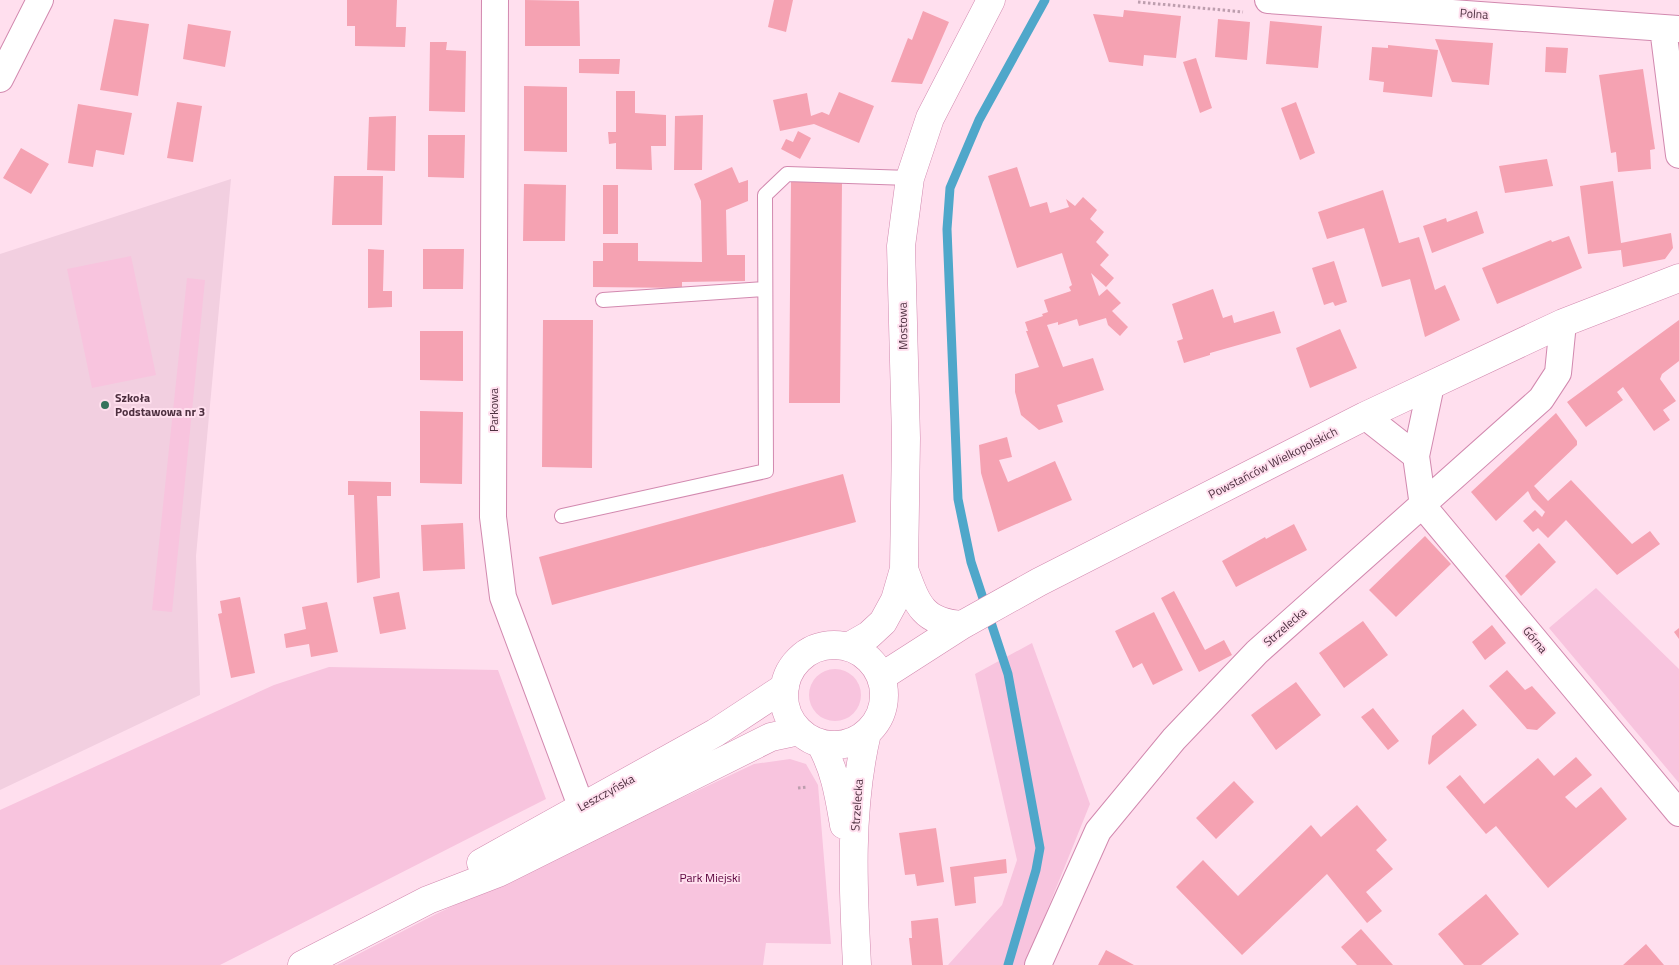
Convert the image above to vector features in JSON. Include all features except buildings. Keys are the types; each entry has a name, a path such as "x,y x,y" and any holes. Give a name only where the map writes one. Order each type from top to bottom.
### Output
{"street":[{"path":"0,79 40,0"},
{"name":"Parkowa","path":"495,0 493,517 497,561 503,597 581,806"},
{"name":"Mostowa","path":"848,647 869,635 883,622 896,600 904,569 906,438 901,246 910,178 930,118 990,0"},
{"name":"Polna","path":"1268,0 1671,28"},
{"path":"1671,28 1679,155"},
{"name":"Powstańców Wielkopolskich","path":"881,677 962,625 1039,582 1364,416 1563,323 1679,278"},
{"name":"Strzelecka","path":"1038,965 1098,831 1174,738 1258,652 1541,399 1558,373 1563,323"},
{"path":"1423,506 1416,456 1431,385"},
{"path":"1364,416 1416,456"},
{"name":"Górna","path":"1423,506 1679,813"},
{"path":"904,569 922,610 933,620 946,624 962,625"},
{"path":"831,645 848,647 862,653 873,664 881,677 884,689 883,707 875,724 867,733 845,744 810,737 790,718 785,703 785,687 790,671 801,658 815,649 831,645"},
{"name":"Leszczyńska","path":"428,900 487,859 715,734 785,687"},
{"name":"Strzelecka","path":"857,965 853,878 857,785 867,733"},
{"name":"Leszczyńska","path":"302,965 428,900 498,873 771,736 810,737"},
{"name":"Strzelecka","path":"810,737 830,760 837,784 853,878"}],"lane":[{"path":"562,516 766,471 765,195 787,174 910,178"},
{"path":"604,300 765,288"}],"shaded area":[{"name":"Szkoła Podstawowa nr 3","path":"231,179 196,556 200,695 0,790 0,254"}],"green space":[{"path":"131,256 156,375 92,388 67,269"},
{"path":"187,278 205,280 172,612 152,610"},
{"path":"1596,588 1679,669 1679,783 1549,628"},
{"path":"1032,643 1090,804 1025,965 948,965 1002,905 1017,860 975,674"},
{"path":"329,667 498,670 546,799 220,965 0,965 0,810 274,685"},
{"path":"830,669 840,669 854,676 861,690 861,700 854,714 840,721 830,721 820,717 813,710 809,700 809,690 813,680 820,673"},
{"name":"Park Miejski","path":"790,759 806,764 818,785 831,944 766,943 763,965 337,965 436,914 754,764"}],"waterway":[{"path":"1008,965 1036,870 1040,848 1008,674 971,562 958,499 947,229 950,188 979,120 1045,0"}],"place":[{"name":"Szkoła Podstawowa nr 3","path":"105,405"}]}
